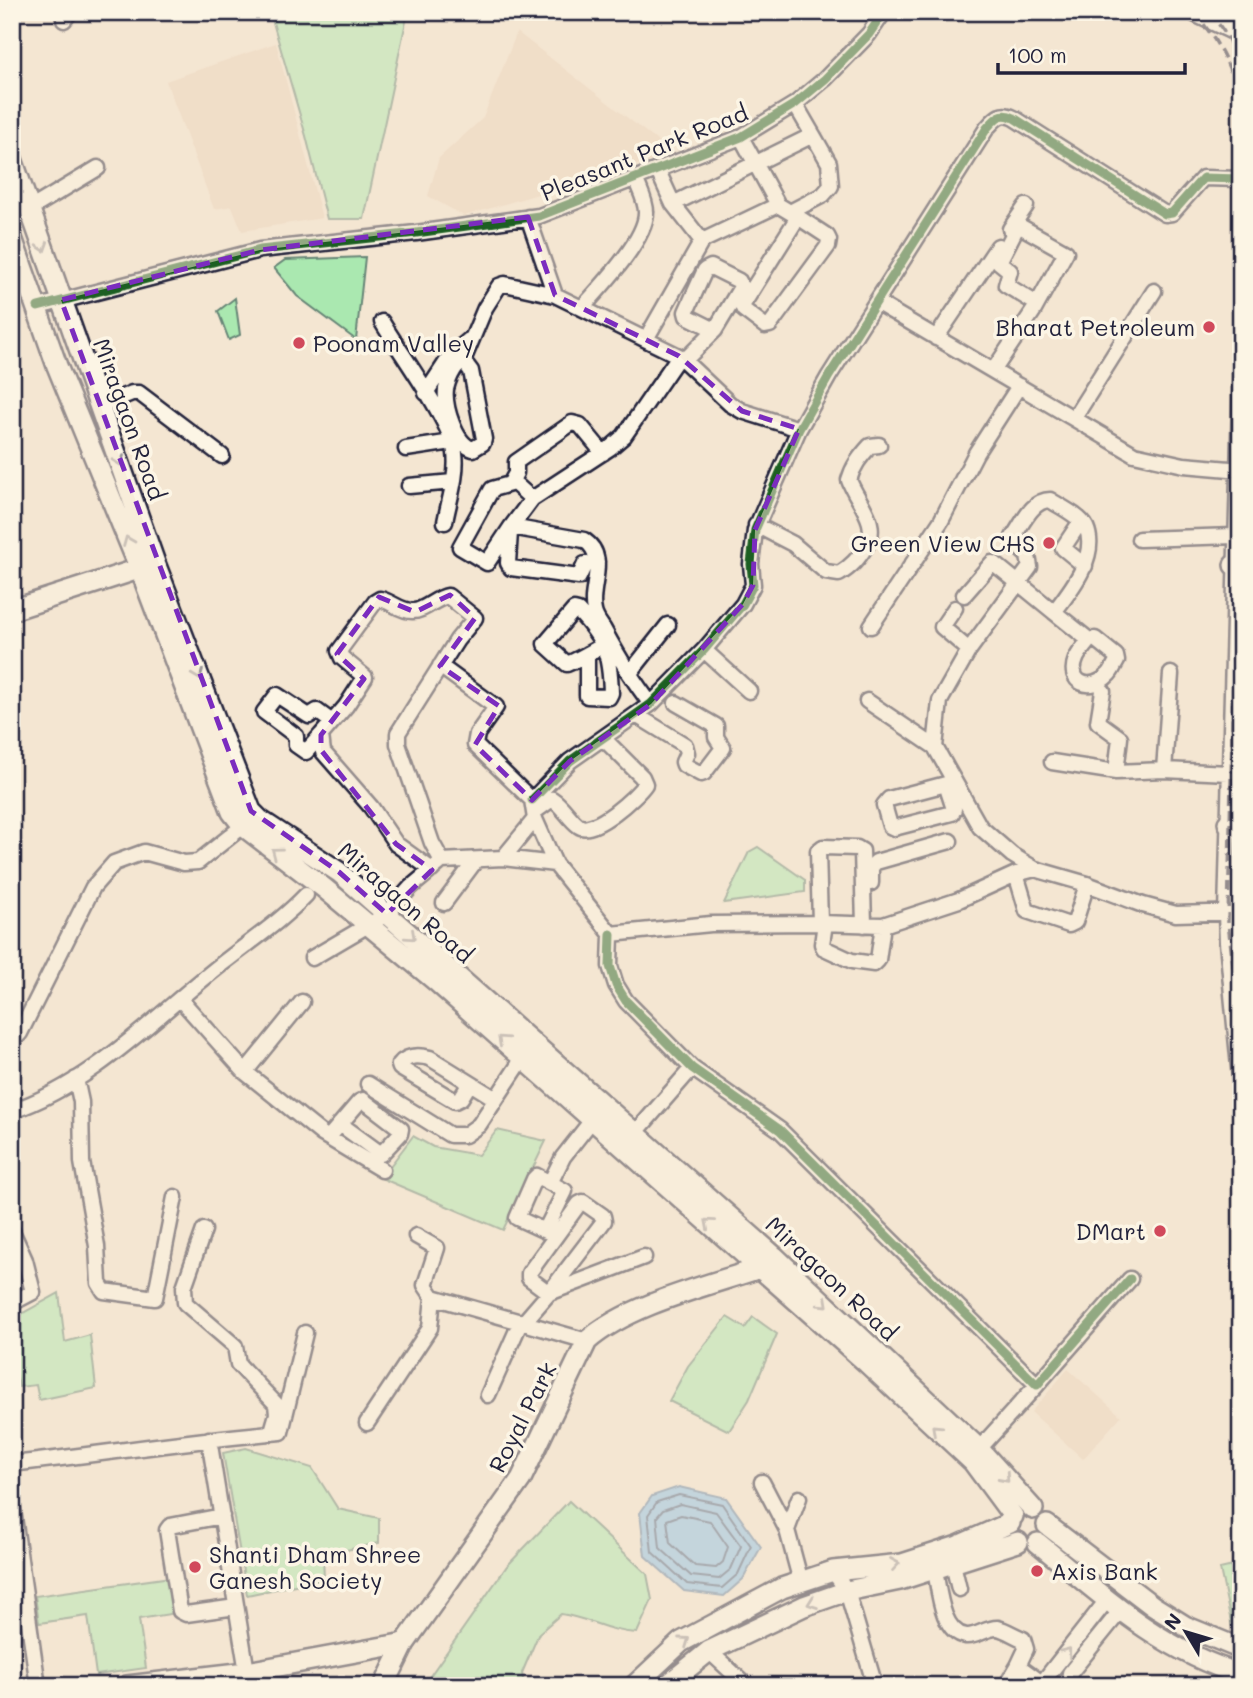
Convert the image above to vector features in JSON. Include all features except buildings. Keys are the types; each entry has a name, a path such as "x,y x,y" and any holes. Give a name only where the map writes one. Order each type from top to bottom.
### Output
{"main road":[{"path":"1198,12 1237,34"},
{"name":"Miragaon Road","path":"12,159 100,406 148,566 232,812 243,827 313,886 369,924 592,1120 628,1141"},
{"name":"Miragaon Road","path":"12,238 57,366 148,566 251,811 260,820 339,872 387,914 628,1141 979,1449 1034,1509"},
{"path":"12,610 148,566"},
{"name":"Miragaon Road","path":"767,1262 867,1363 973,1462 1012,1520"},
{"name":"Royal Park","path":"384,1686 405,1643 521,1479 587,1341 619,1319 767,1262"},
{"path":"634,1686 681,1642 782,1588 833,1571 901,1564 958,1546 1012,1520 1019,1511 1034,1509 1040,1513 1047,1525 1153,1606 1185,1626 1241,1649"},
{"path":"1012,1520 1013,1537 1024,1545 1038,1543 1043,1539 1047,1525"},
{"path":"666,1686 718,1647 804,1606 847,1591 944,1567 1018,1542"},
{"path":"1038,1543 1153,1633 1196,1659 1239,1675"},
{"path":"716,1622 718,1647"},
{"path":"127,1686 247,1672 405,1643"}],"street":[{"name":"Pleasant Park Road","path":"38,307 260,250 539,216 741,137 795,104 825,79 869,34 884,12"},
{"path":"646,339 702,241 789,212 823,195 831,186 829,163 795,104"},
{"path":"503,858 570,761 651,704 705,650 743,604 753,585 751,550 756,525 799,429 987,128 1000,115 1014,118 1165,214 1172,213 1203,178 1241,179"},
{"path":"673,204 813,135"},
{"path":"741,137 789,212 827,236 829,240 828,246 770,325 765,326 742,306 789,212"},
{"path":"30,209 98,168"},
{"path":"658,171 673,204 702,241"},
{"path":"582,308 612,276 642,227 646,213 636,180"},
{"path":"936,338 1026,206"},
{"path":"528,217 555,295"},
{"path":"993,372 1037,304 1066,252 1018,225 999,262 1010,271 1006,285 1037,304"},
{"path":"603,453 580,425 572,423 516,462 516,473 512,481 506,486 492,489 460,547 487,563 532,499 603,453 624,436 682,358 715,330 741,287 741,283 711,267 705,270 686,312 687,316 715,330"},
{"path":"462,363 469,366 471,372 484,439 473,449 464,446 460,440 451,420 446,398 451,375 462,363 499,286 505,284 555,295 646,339 682,358 730,404 742,411 799,429"},
{"path":"1074,418 1154,291"},
{"path":"876,302 1134,454 1184,465 1239,470"},
{"path":"382,322 446,424 455,450 456,468 445,522"},
{"path":"426,393 451,355 472,338"},
{"path":"1241,364 1235,536 1238,565 1230,773 1234,824 1233,913 1228,956 1241,1088"},
{"path":"871,626 941,521 976,453 1019,386"},
{"path":"100,406 132,393 139,393 222,456"},
{"path":"406,449 452,443"},
{"path":"756,525 793,544 826,572 839,574 856,563 872,537 871,523 849,480 858,458 870,446 879,445"},
{"path":"512,481 532,499"},
{"path":"409,486 453,482"},
{"path":"1054,612 1080,578 1085,566 1088,543 1086,528 1081,521 1051,500 1038,502 1013,537 1013,542 1028,556 1030,567 969,650 940,701 935,747 950,782 988,836 1035,869 1176,914 1233,913"},
{"path":"1081,521 1063,548 1085,566"},
{"path":"511,527 584,540 592,549 597,562 594,613 610,662 611,693 608,697 587,696 587,654"},
{"path":"511,527 508,563 511,568 579,577 585,564 597,562"},
{"path":"1139,539 1235,536"},
{"path":"964,595 992,562 1089,640"},
{"path":"332,722 317,711 309,716 277,695 264,712 295,735 296,744 306,752 346,706 365,677 342,658 340,651 375,602 380,599 415,612 440,597 448,596 473,616 474,620 440,666 398,733 397,740 437,865"},
{"path":"955,608 942,627 969,650"},
{"path":"606,643 566,664 545,644 575,610 594,628 606,643 630,673 651,704"},
{"path":"630,673 668,625"},
{"path":"705,650 749,691"},
{"path":"440,666 494,703 496,709 477,734 475,745 534,810 555,864 611,934 610,966 626,1001 692,1068 780,1130 1037,1385"},
{"path":"1164,770 1171,674"},
{"path":"1103,691 1098,722 1120,738 1116,772"},
{"path":"867,701 935,747"},
{"path":"636,715 685,745 687,753 684,765 704,774 723,748 723,744 716,737 716,726 676,703"},
{"path":"321,735 323,752 371,807 396,844 437,865"},
{"path":"534,810 552,799 580,827 588,828 613,815 641,790 644,780 603,738"},
{"path":"1052,762 1116,772 1164,770 1230,773"},
{"path":"950,782 954,809 952,813 894,828 890,826 884,805 886,802 950,782"},
{"path":"12,1042 20,1033 93,887 114,863 144,852 184,863 198,862 243,827"},
{"path":"873,925 873,864 950,841"},
{"path":"823,847 862,850 878,960 874,964 852,961 824,948 823,923 818,851 823,847"},
{"path":"312,958 387,914 411,887 437,865 503,858 555,864"},
{"path":"444,904 476,860"},
{"path":"313,886 321,861"},
{"path":"611,934 711,924 873,925 959,900 1016,874 1035,869"},
{"path":"12,1111 39,1102 76,1079 283,919 313,886 339,872"},
{"path":"1016,874 1027,911 1069,925 1075,922 1087,884"},
{"path":"180,999 245,1072 329,1138 382,1170"},
{"path":"245,1072 302,1002"},
{"path":"368,1084 450,1135 456,1136 473,1131 480,1125 523,1058"},
{"path":"628,1141 692,1068"},
{"path":"76,1079 81,1102 82,1162 97,1247 100,1283 104,1291 155,1297 175,1197"},
{"path":"470,1083 496,1099"},
{"path":"550,1182 564,1157 592,1120"},
{"path":"329,1138 340,1124"},
{"path":"488,1395 522,1322 549,1293 604,1221 603,1216 583,1202 579,1203 529,1273 529,1278 549,1293"},
{"path":"204,1230 184,1287 185,1303 235,1346 239,1364 276,1404 271,1433"},
{"path":"12,1231 25,1260 33,1292 12,1303"},
{"path":"367,1423 430,1328 433,1297 425,1285 437,1248 416,1236"},
{"path":"549,1293 644,1257"},
{"path":"979,1449 1130,1279"},
{"path":"433,1297 587,1341"},
{"path":"12,1464 139,1450 209,1438 281,1432 305,1334"},
{"path":"209,1438 247,1672"},
{"path":"762,1482 787,1530 801,1582"},
{"path":"787,1530 799,1498"},
{"path":"12,1503 38,1686"},
{"path":"222,1516 170,1526 167,1530 171,1557 180,1611 183,1613 236,1607"},
{"path":"944,1567 959,1589"},
{"path":"944,1567 946,1618 951,1627 965,1636 1000,1628 1023,1639 1026,1649 1006,1686"},
{"path":"833,1571 847,1591 875,1686"},
{"path":"1018,1666 1044,1685 1114,1605"},
{"path":"1071,1686 1070,1673 1114,1605"},
{"path":"718,1647 747,1686"}],"highlighted area":[{"path":"528,217 555,295 679,356 742,411 799,429 755,530 753,585 743,604 651,704 570,761 532,800 475,745 499,706 440,666 475,618 450,595 415,612 379,597 337,654 364,679 321,735 321,750 396,844 432,870 387,914 339,872 251,811 61,300 260,250"}],"shaded area":[{"path":"517,32 674,154 464,216 428,196 439,158 483,118"},
{"path":"276,43 322,218 242,231 232,206 214,209 166,81"},
{"path":"1068,1369 1121,1416 1083,1459 1031,1412"}],"green space":[{"path":"270,12 408,12 364,219 327,219"},
{"path":"365,257 356,340 297,296 274,268 285,260"},
{"path":"235,298 240,335 229,340 218,311"},
{"path":"758,847 805,880 805,892 724,903 749,852"},
{"path":"497,1130 546,1141 503,1230 381,1178 413,1136 433,1147 478,1155"},
{"path":"59,1293 65,1342 90,1335 96,1388 39,1400 36,1385 19,1387 12,1351 12,1319"},
{"path":"727,1317 745,1328 753,1317 777,1334 749,1400 729,1431 669,1401 688,1366"},
{"path":"246,1448 312,1468 338,1509 379,1518 379,1543 323,1555 324,1579 247,1595 223,1453"},
{"path":"569,1501 647,1574 652,1600 637,1633 561,1614 539,1633 522,1673 524,1686 423,1686 507,1566"},
{"path":"1241,1564 1241,1626 1232,1627 1220,1569"},
{"path":"171,1577 176,1613 139,1619 146,1668 96,1675 88,1616 39,1623 35,1596"}],"water":[{"path":"679,1487 726,1498 761,1547 743,1579 724,1596 684,1591 645,1556 640,1513 652,1496"}],"railway":[{"path":"1195,12 1224,57 1241,109"},
{"path":"1210,12 1227,36 1241,68"},
{"path":"1233,688 1228,923 1241,1032"},
{"path":"1241,839 1241,928"}],"cycle path":[{"path":"38,307 260,250 539,216 741,137 795,104 825,79 869,34 884,12"},
{"path":"532,800 570,761 651,704 704,650 743,604 753,585 751,564 755,530 799,429 829,376 987,128 996,119 1002,115 1014,118 1165,214 1172,213 1203,178 1241,179"},
{"path":"611,934 610,966 616,985 626,1001 692,1068 780,1130 1037,1385 1130,1279"}],"place":[{"name":"Bharat Petroleum","path":"1209,327"},
{"name":"Poonam Valley","path":"299,343"},
{"name":"Green View CHS","path":"1049,543"},
{"name":"DMart","path":"1160,1231"},
{"name":"Shanti Dham Shree Ganesh Society","path":"195,1567"},
{"name":"Axis Bank","path":"1037,1571"}]}
